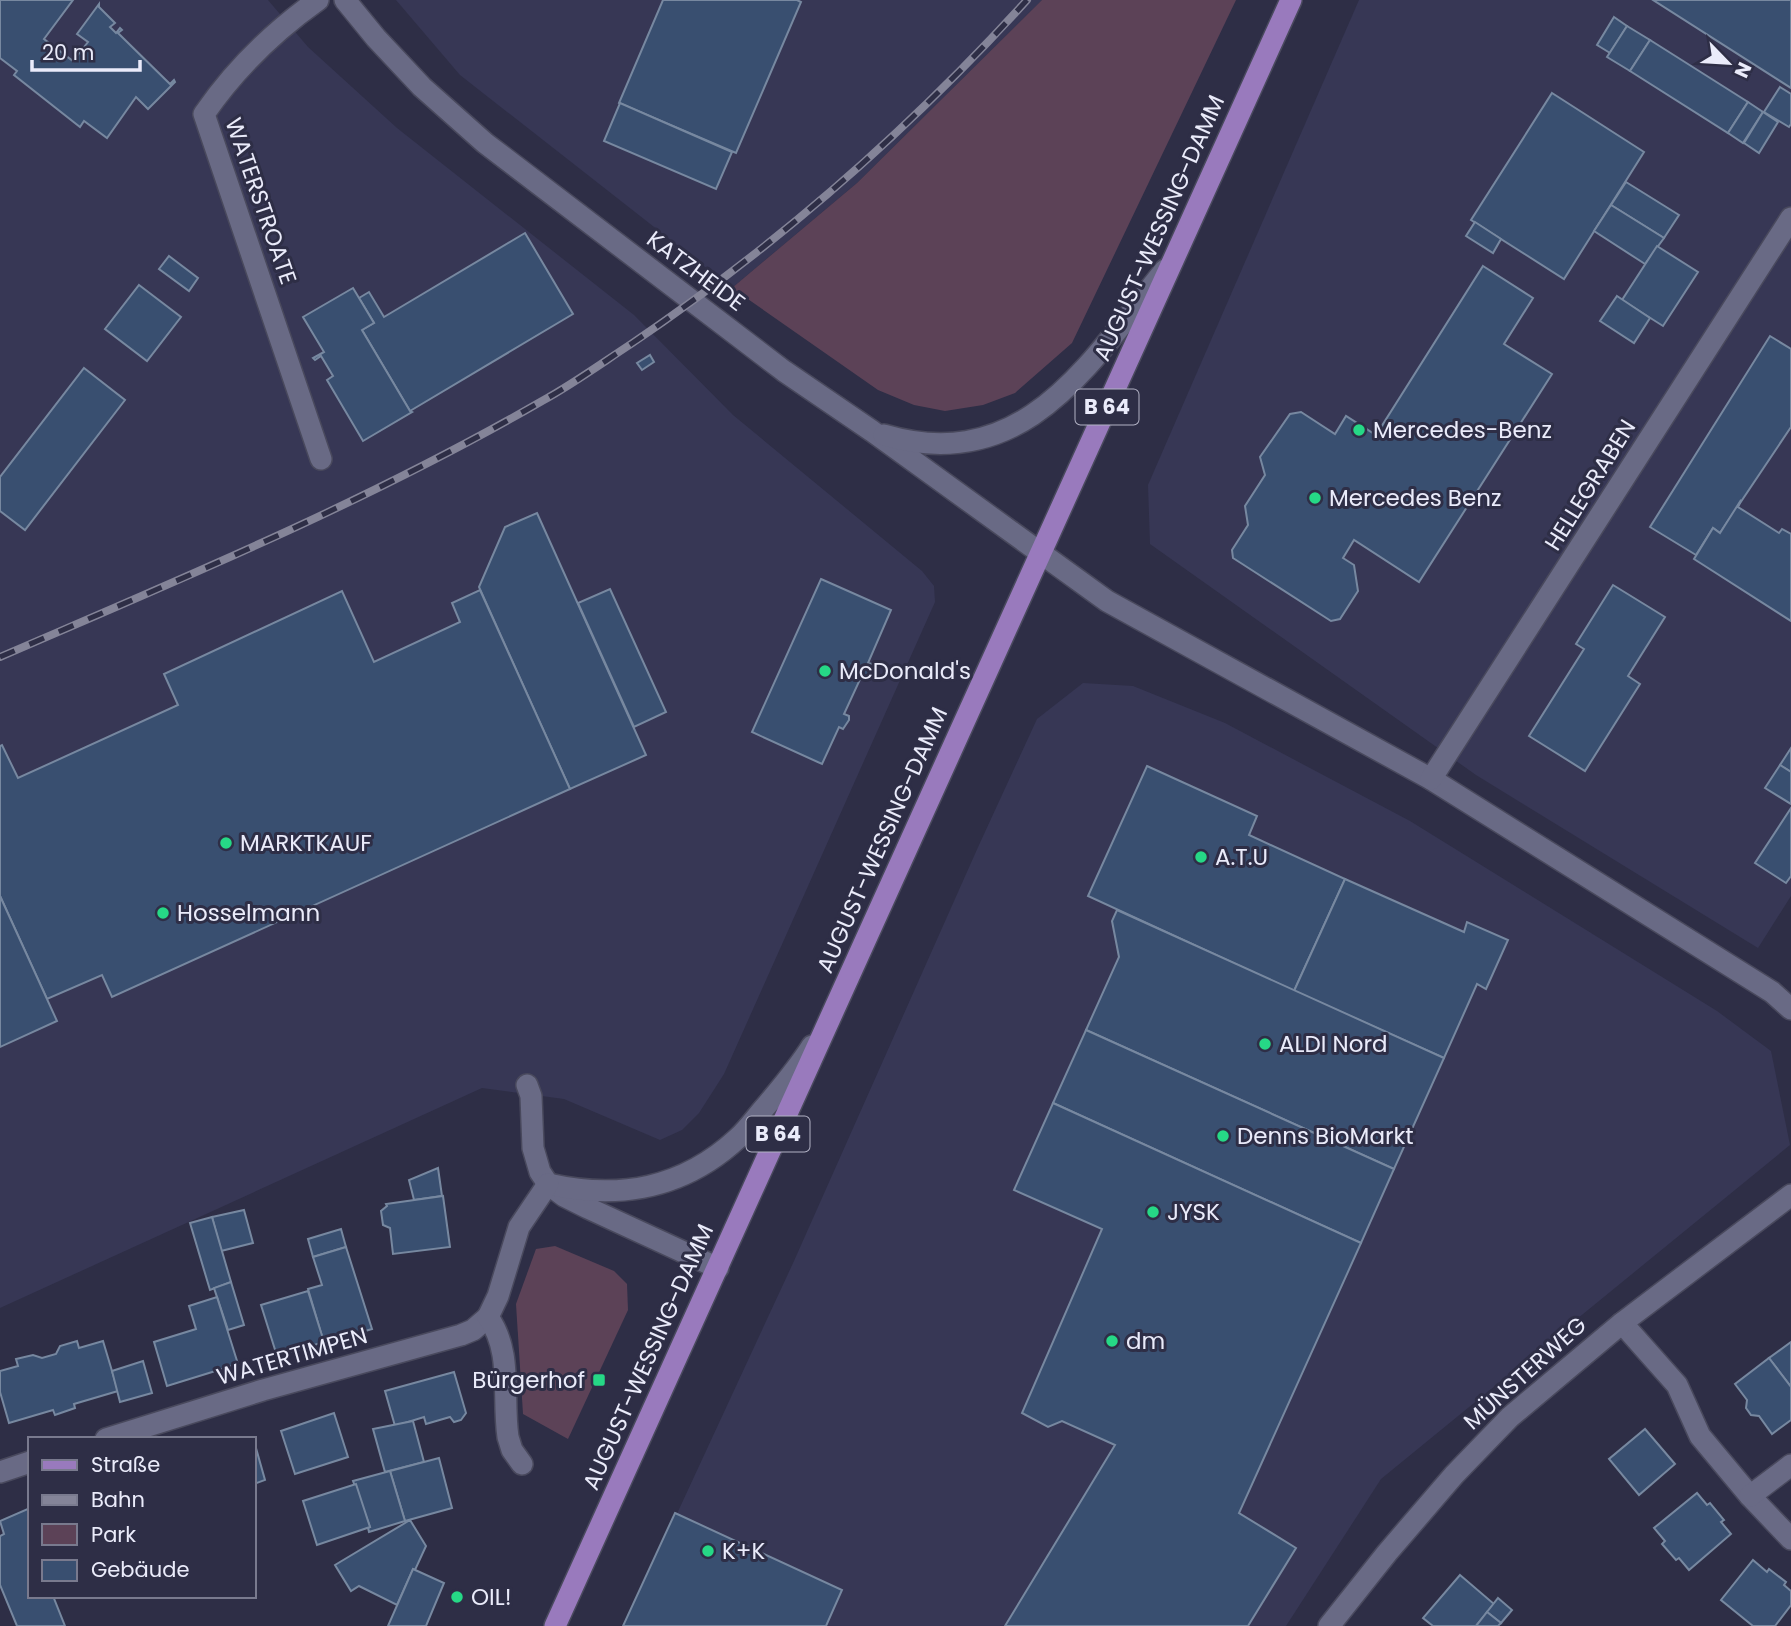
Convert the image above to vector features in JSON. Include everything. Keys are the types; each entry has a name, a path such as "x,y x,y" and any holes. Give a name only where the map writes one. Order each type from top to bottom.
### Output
{"main road":[{"name":"AUGUST-WESSING-DAMM","path":"555,1626 1291,0"}],"street":[{"name":"WATERSTROATE","path":"318,0 269,38 227,81 204,114 321,459"},
{"name":"KATZHEIDE","path":"345,0 422,88 485,143 784,371 1041,552"},
{"name":"HELLEGRABEN","path":"1431,779 1791,218"},
{"path":"872,431 919,442 947,444 986,438 1026,421 1046,407 1077,376 1173,261"},
{"path":"1041,552 1129,614 1431,779 1772,992 1791,1009"},
{"path":"548,1184 599,1192 625,1191 667,1182 699,1167 739,1137 780,1089 808,1052 839,999"},
{"path":"527,1085 531,1096 534,1148 540,1172 548,1184 576,1202 718,1268"},
{"path":"522,1464 512,1450 508,1437 504,1352 500,1336 488,1317 498,1296 519,1227 548,1184"},
{"name":"MÜNSTERWEG","path":"1340,1622 1412,1523 1501,1426 1622,1323 1791,1195"},
{"name":"WATERTIMPEN","path":"112,1437 263,1390 461,1335 473,1330 488,1317"},
{"path":"1622,1323 1677,1385 1700,1436 1750,1496 1791,1539"},
{"path":"0,1472 28,1463"},
{"path":"1750,1496 1791,1465"}],"shaded area":[{"path":"0,0 268,0 308,47 397,128 634,315 733,415 922,571 934,586 935,602 724,1074 699,1113 682,1130 660,1140 564,1099 482,1088 0,1308"},
{"path":"396,0 1042,0 857,183 732,288 460,75"},
{"path":"1359,0 1791,0 1791,896 1758,948 1476,775 1150,544 1148,485"},
{"path":"1083,683 1133,686 1225,723 1410,821 1717,1011 1771,1051 1790,1145 1381,1479 1286,1626 625,1626 794,1261 1037,719"}],"green space":[{"path":"1042,0 1236,0 1072,343 1015,393 983,405 945,411 914,405 878,390 732,288 857,183"},
{"path":"555,1246 614,1271 627,1284 628,1310 568,1439 523,1414 516,1304 536,1249"}],"building":[{"path":"0,0 73,0 44,39 73,61 88,42 77,34 99,4 115,23 110,27 116,33 120,28 122,30 118,33 170,84 174,80 175,82 148,109 136,97 107,138 84,121 80,127 14,75 17,71 0,58"},
{"path":"663,0 801,2 736,153 619,103"},
{"path":"1653,0 1791,0 1791,88"},
{"path":"1614,17 1627,26 1610,53 1597,45"},
{"path":"1627,26 1650,40 1630,71 1607,57"},
{"path":"1650,40 1748,102 1728,133 1630,71"},
{"path":"1780,87 1791,94 1789,127 1764,112"},
{"path":"1552,93 1644,152 1564,279 1471,220"},
{"path":"1748,102 1763,112 1743,143 1728,133"},
{"path":"620,103 732,152 716,189 604,141"},
{"path":"1763,112 1778,122 1759,153 1744,143"},
{"path":"1626,182 1679,215 1664,238 1611,205"},
{"path":"1611,205 1664,238 1645,264 1594,231"},
{"path":"1475,222 1501,239 1493,253 1466,236"},
{"path":"525,233 573,314 410,411 362,330 374,323 359,298 369,292 384,317"},
{"path":"1657,246 1698,272 1663,326 1622,300"},
{"path":"169,256 198,278 189,291 159,269"},
{"path":"1483,266 1533,298 1504,344 1552,374 1419,582 1354,540 1343,558 1354,565 1358,591 1340,619 1331,621 1233,558 1232,550 1248,525 1245,506 1265,475 1260,457 1290,414 1301,412 1335,434 1346,416 1376,435"},
{"path":"139,285 181,317 147,361 105,329"},
{"path":"353,288 374,323 362,330 412,412 363,441 327,380 333,376 321,356 315,360 313,358 324,352 303,317"},
{"path":"1617,296 1650,318 1634,343 1600,321"},
{"path":"1770,336 1791,349 1791,427 1720,533 1713,528 1696,555 1650,527"},
{"path":"650,355 654,362 642,370 637,363"},
{"path":"84,368 125,400 25,530 0,511 0,477"},
{"path":"1741,500 1738,507 1779,533 1782,529 1791,534 1791,621 1694,559 1713,528 1720,533"},
{"path":"537,513 646,755 570,789 479,587 505,527"},
{"name":"McDonald's","path":"821,579 891,610 868,663 872,664 872,668 866,677 862,675 844,714 849,716 849,720 843,729 839,727 822,764 752,732"},
{"path":"1613,585 1665,617 1628,676 1640,684 1585,771 1529,736 1584,649 1576,644"},
{"path":"610,589 666,712 634,727 578,603"},
{"name":"MARKTKAUF","path":"480,590 570,789 112,997 102,975 47,999 0,896 0,746 2,745 18,778 178,705 164,674 342,591 374,662 460,622 452,603"},
{"path":"1791,748 1791,772 1780,765"},
{"path":"1780,765 1791,772 1791,804 1765,788"},
{"name":"A.T.U","path":"1147,766 1257,816 1249,835 1345,879 1294,991 1088,896"},
{"path":"1791,808 1791,876 1786,883 1755,863"},
{"path":"1345,879 1464,932 1467,922 1508,940 1486,989 1477,984 1444,1058 1294,991"},
{"path":"0,896 57,1021 0,1047"},
{"name":"ALDI Nord","path":"1117,910 1444,1058 1394,1169 1086,1030 1119,957 1112,921"},
{"name":"Denns BioMarkt","path":"1086,1030 1394,1169 1361,1243 1053,1103"},
{"path":"1053,1103 1361,1243 1239,1513 1296,1548 1248,1626 1005,1626 1115,1445 1062,1421 1048,1427 1022,1413 1102,1229 1014,1190"},
{"path":"438,1168 442,1196 414,1200 409,1180"},
{"path":"443,1196 450,1247 393,1254 390,1228 383,1225 381,1211 386,1204"},
{"path":"244,1210 253,1243 221,1251 212,1217"},
{"path":"212,1217 231,1282 210,1290 190,1223"},
{"path":"341,1229 346,1247 313,1257 308,1239"},
{"path":"346,1247 372,1329 324,1343 308,1289 322,1285 313,1257"},
{"path":"231,1282 244,1325 228,1330 214,1288"},
{"path":"308,1291 324,1342 277,1356 261,1305"},
{"path":"217,1297 238,1364 167,1386 154,1342 196,1329 189,1306"},
{"path":"77,1341 79,1348 103,1341 118,1391 74,1404 75,1408 55,1415 53,1410 9,1423 0,1392 0,1371 18,1366 16,1359 33,1355 42,1358 56,1354 60,1346"},
{"path":"1791,1342 1791,1387 1769,1358"},
{"path":"1769,1358 1791,1387 1791,1420 1772,1434 1759,1416 1751,1415 1746,1408 1747,1400 1735,1384"},
{"path":"143,1361 152,1393 120,1402 112,1371"},
{"path":"454,1372 466,1413 461,1420 454,1422 450,1417 426,1424 424,1417 395,1426 385,1391"},
{"path":"334,1413 348,1457 295,1474 281,1431"},
{"path":"413,1421 424,1462 385,1472 373,1429"},
{"path":"1645,1429 1675,1464 1639,1495 1609,1459"},
{"path":"256,1448 265,1480 256,1483"},
{"path":"439,1458 452,1508 405,1521 390,1471"},
{"path":"390,1471 405,1521 369,1532 370,1527 353,1481"},
{"path":"356,1484 370,1527 317,1545 303,1501"},
{"path":"1697,1493 1707,1505 1710,1503 1731,1534 1689,1570 1662,1544 1665,1541 1654,1528"},
{"path":"28,1509 28,1598 54,1598 65,1626 17,1626 0,1585 0,1536 4,1534 0,1521"},
{"name":"K+K","path":"675,1513 842,1590 826,1626 623,1626"},
{"path":"410,1520 426,1546 397,1605 359,1586 351,1591 335,1565"},
{"path":"1753,1560 1767,1572 1769,1569 1786,1582 1784,1585 1791,1591 1791,1605 1775,1626 1753,1626 1721,1600"},
{"path":"413,1569 444,1583 426,1626 388,1626"},
{"path":"1460,1575 1494,1604 1476,1626 1433,1626 1423,1618"},
{"path":"1498,1598 1512,1610 1501,1623 1487,1612"},
{"path":"1487,1612 1501,1623 1498,1626 1476,1626"}],"railway":[{"path":"0,657 343,505 477,437 576,381 685,306 839,184 936,95 1027,0"}],"place":[{"name":"Mercedes-Benz","path":"1359,430"},
{"name":"Mercedes Benz","path":"1315,498"},
{"name":"McDonald's","path":"825,671"},
{"name":"MARKTKAUF","path":"226,843"},
{"name":"A.T.U","path":"1201,857"},
{"name":"Hosselmann","path":"163,913"},
{"name":"ALDI Nord","path":"1265,1044"},
{"name":"Denns BioMarkt","path":"1223,1136"},
{"name":"JYSK","path":"1153,1212"},
{"name":"dm","path":"1112,1341"},
{"name":"Bürgerhof","path":"599,1380"},
{"name":"K+K","path":"708,1551"},
{"name":"OIL!","path":"457,1597"}]}
